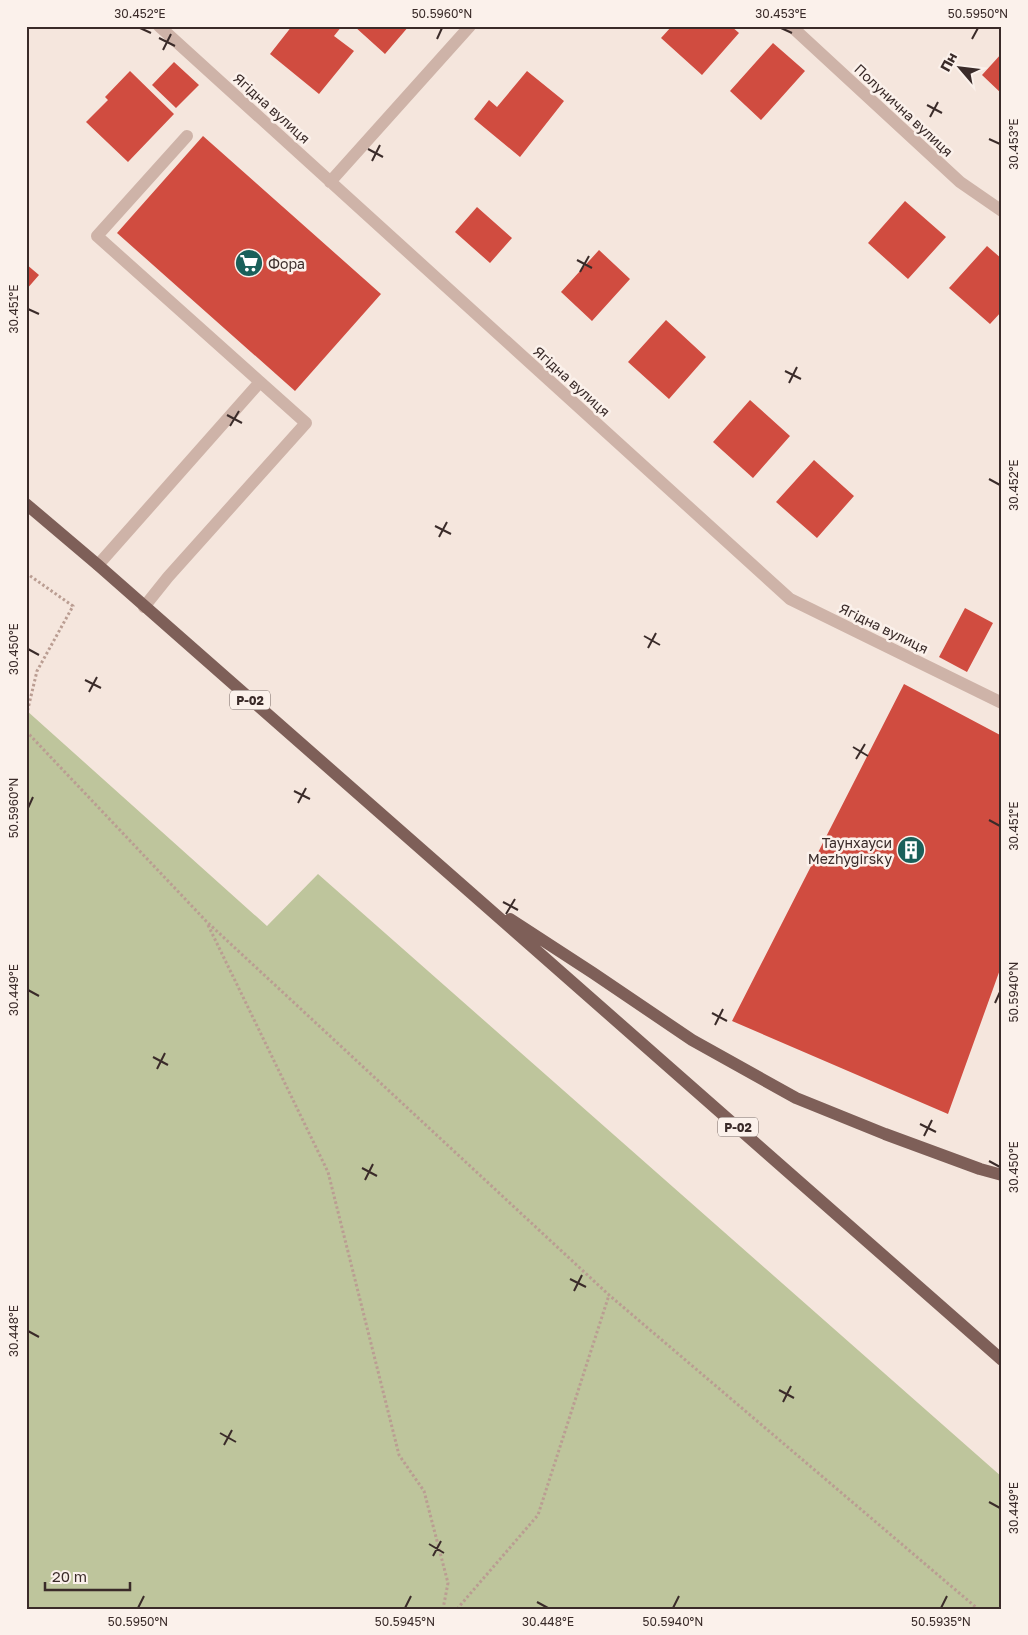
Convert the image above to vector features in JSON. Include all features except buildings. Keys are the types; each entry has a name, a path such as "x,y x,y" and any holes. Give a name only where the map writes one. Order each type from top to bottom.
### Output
{"main road":[{"name":"Р-02","path":"26,504 98,565 1002,1360"},
{"name":"Р-02","path":"474,895 692,1040 796,1098 885,1134 980,1169 1002,1175"}],"street":[{"name":"Ягідна вулиця","path":"159,26 790,599 1002,702"},
{"path":"330,182 470,26"},
{"name":"Полунична вулиця","path":"791,26 960,182 1002,211"},
{"path":"144,607 168,577 306,423 97,236 186,136"},
{"path":"98,565 260,382"}],"path":[{"path":"26,573 73,606 37,671 26,717"},
{"path":"26,731 206,921 609,1295 978,1609"},
{"path":"206,921 328,1172 398,1455 424,1491 448,1583 444,1609"},
{"path":"456,1609 538,1515 609,1295"}],"green space":[{"path":"26,710 267,926 318,874 1002,1477 1002,1609 26,1609"}],"place":[{"name":"Фора","path":"249,263"},
{"name":"Таунхауси Mezhygirsky","path":"911,850"}]}
